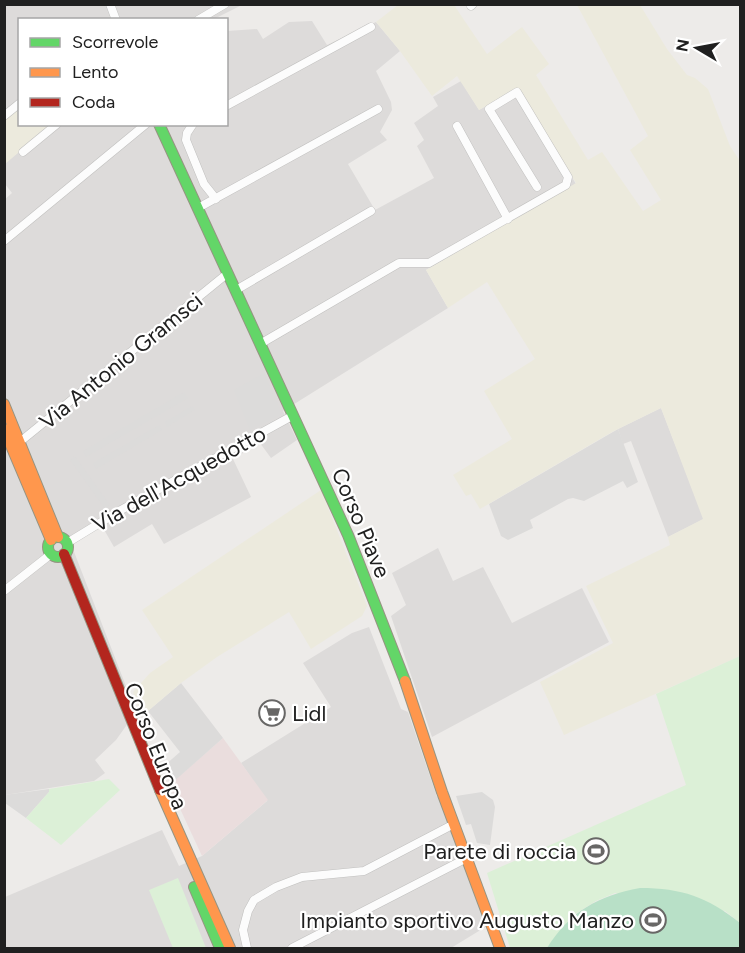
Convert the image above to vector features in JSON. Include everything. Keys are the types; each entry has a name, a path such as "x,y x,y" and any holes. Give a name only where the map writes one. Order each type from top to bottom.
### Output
{"main road":[{"name":"Corso Piave","path":"160,126 348,535 403,675 454,824 500,948"},
{"name":"Corso Europa","path":"4,405 16,445 58,548 188,858 230,948"},
{"name":"Corso Europa","path":"4,429 16,445"},
{"name":"Corso Europa","path":"58,548 173,839 220,948"}],"street":[{"path":"201,18 225,4"},
{"path":"228,105 371,27"},
{"path":"260,344 399,263 429,263 566,185 568,177 517,92 489,109 537,187"},
{"path":"4,116 18,105"},
{"path":"198,208 378,109"},
{"path":"23,152 55,126"},
{"path":"4,241 144,126"},
{"path":"192,126 186,140 204,184 216,199"},
{"path":"457,126 508,219"},
{"path":"236,290 371,211"},
{"name":"Via Antonio Gramsci","path":"16,445 228,273"},
{"name":"Via dell'Acquedotto","path":"4,591 58,548 121,510 292,416"},
{"path":"247,948 243,930 248,911 254,900 276,887 302,877 364,871 454,824"},
{"path":"292,948 467,858"}],"shaded area":[{"path":"5,5 242,5 216,18 18,18 18,107 5,119"},
{"path":"398,5 454,5 487,54 522,27 549,64 536,75 588,160 602,152 643,211 661,200 630,150 648,136 577,5 640,5 667,49 687,75 695,78 708,89 730,146 740,161 740,656 564,735 540,682 613,643 586,586 670,545 668,537 703,519 661,408 612,432 480,509 471,494 466,496 453,475 512,439 484,391 535,359 487,282 448,308 426,270 576,183 518,88 479,110 457,76 432,96 376,22"},
{"path":"312,21 327,45 376,22 400,51 376,71 391,102 392,110 380,132 387,140 348,164 375,210 434,178 417,146 424,140 414,123 438,106 433,97 461,81 479,110 518,88 576,184 426,270 448,308 283,411 297,440 271,458 260,443 233,459 251,497 164,544 152,524 114,547 102,526 71,544 136,712 116,740 95,760 105,773 94,781 5,795 4,200 12,193 5,184 4,164 50,126 228,126 228,31 257,29 263,39 289,22"},
{"path":"18,107 18,126 50,126 5,164 4,119"},
{"path":"264,373 282,414 250,430 234,390"},
{"path":"184,392 188,398 86,457 83,451"},
{"path":"192,406 195,410 167,427 165,422"},
{"path":"661,408 704,519 668,537 631,441 623,444 618,429"},
{"path":"159,425 162,430 96,469 93,463"},
{"path":"618,429 638,482 627,488 623,481 584,501 568,499 530,520 533,528 508,540 501,536 489,504"},
{"path":"75,456 110,505 105,509 70,460"},
{"path":"321,490 367,606 362,616 311,649 289,612 217,657 148,711 140,711 133,692 150,673 173,657 142,610"},
{"path":"438,548 453,581 483,567 512,623 582,588 609,642 432,737 391,616 406,605 392,573"},
{"path":"369,627 401,709 408,712 437,797 448,790 492,923 451,948 5,948 5,897 162,830 179,866 202,856 267,801 241,763 331,707 303,663 352,633"},
{"path":"181,683 223,738 171,784 164,766 180,752 148,711"},
{"path":"223,738 268,800 202,856 169,785"},
{"path":"49,789 49,792 26,818 5,803 4,795"},
{"path":"482,792 493,800 495,807 490,845 477,843 471,824 466,825 456,796"}],"green space":[{"path":"740,656 740,923 725,911 615,893 596,901 572,916 547,948 510,948 487,873 686,785 656,694"},
{"path":"109,779 120,790 61,845 26,818 49,792 49,789"},
{"path":"178,878 206,948 173,948 149,890"},
{"name":"Impianto sportivo Augusto Manzo","path":"640,888 681,892 705,900 740,923 740,948 547,948 565,924 586,907 625,891"}],"traffic: fast":[{"path":"160,126 348,535 405,681"},
{"path":"58,537 65,540 68,547 65,554 58,557 51,554 48,547 51,540 58,537"},
{"path":"194,887 220,948"}],"traffic: slow":[{"path":"4,404 58,537"},
{"path":"4,429 51,540"},
{"path":"405,681 442,792 500,948"},
{"path":"160,790 230,948"}],"traffic: jam":[{"path":"64,554 160,790"}],"place":[{"name":"Lidl","path":"272,713"},
{"name":"Parete di roccia","path":"596,851"},
{"name":"Impianto sportivo Augusto Manzo","path":"653,920"}]}
